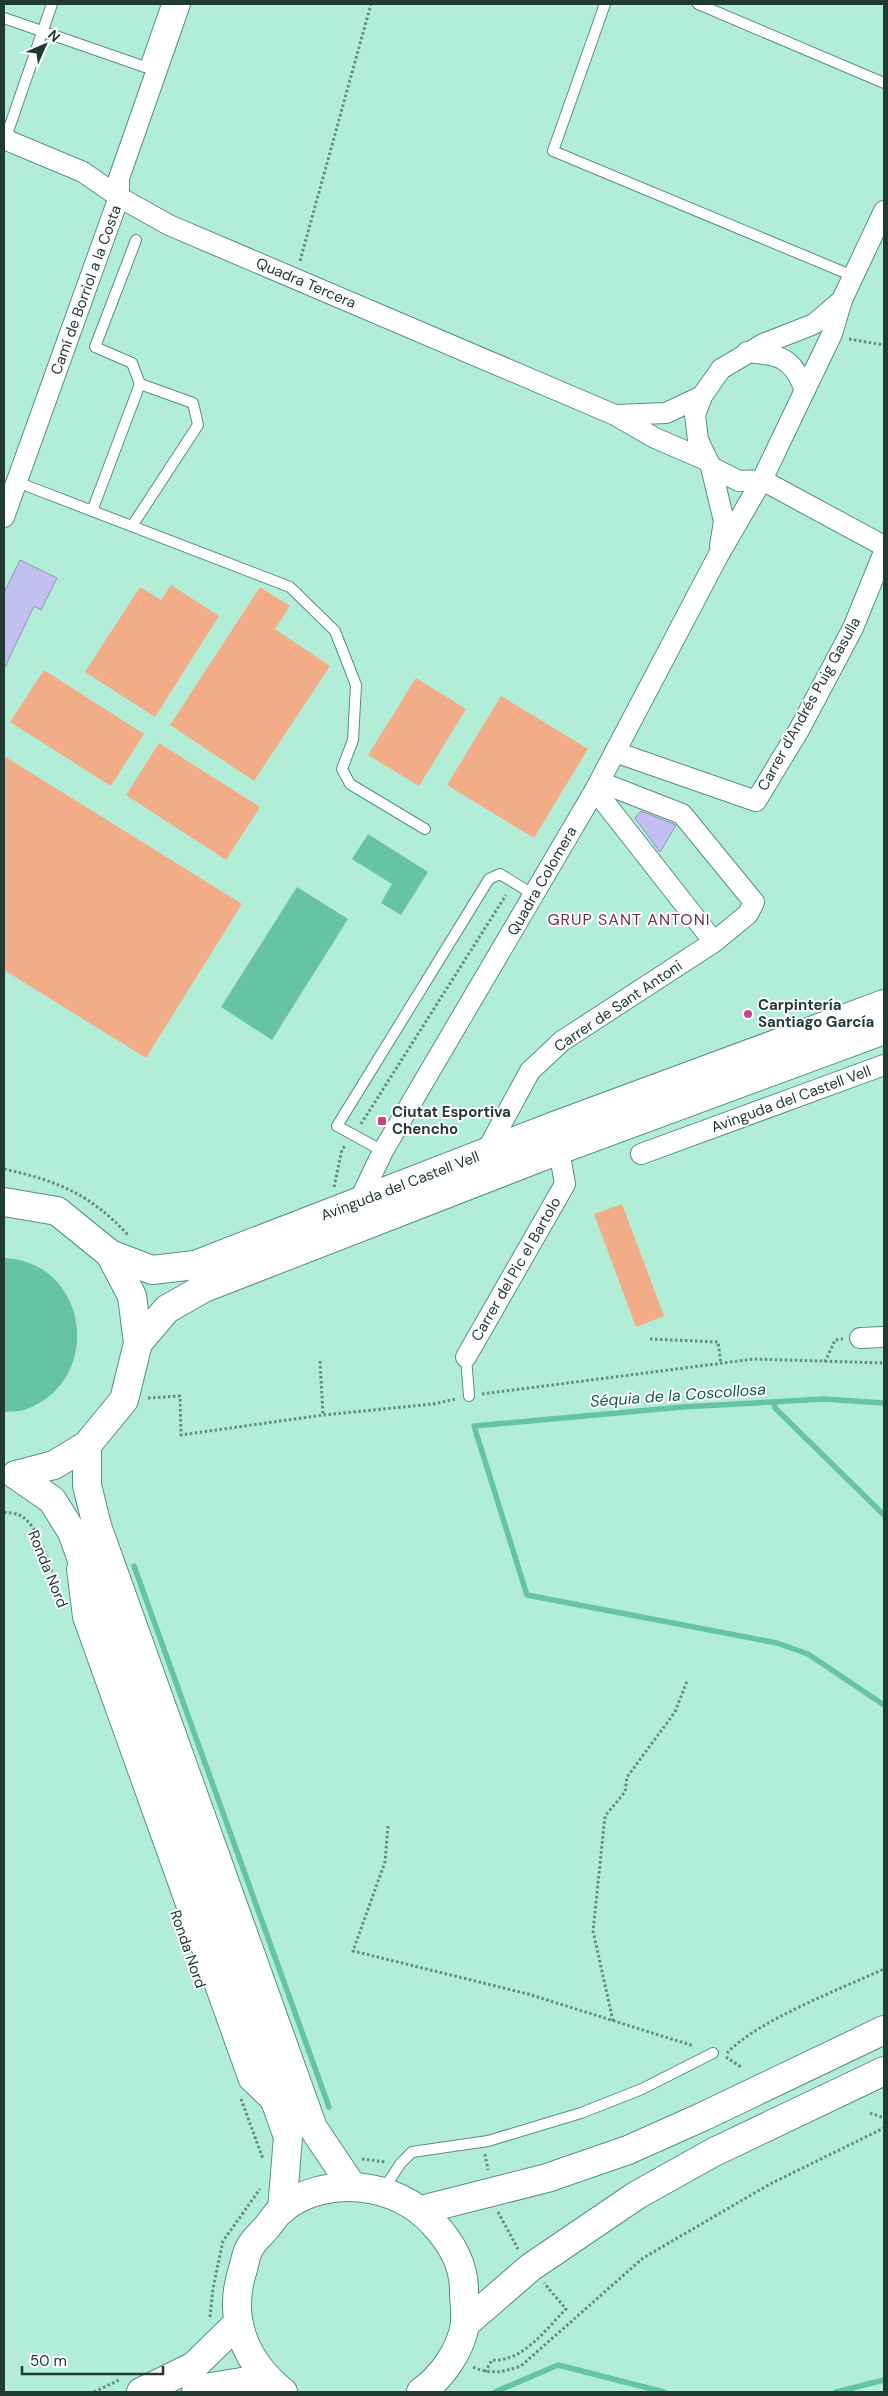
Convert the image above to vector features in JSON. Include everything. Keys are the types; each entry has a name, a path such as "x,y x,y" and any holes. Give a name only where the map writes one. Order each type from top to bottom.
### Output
{"main road":[{"name":"Avinguda del Castell Vell","path":"121,1246 152,1270 195,1265 486,1152 884,1004"},
{"name":"Avinguda del Castell Vell","path":"138,1343 167,1309 204,1288 559,1150 884,1030"},
{"path":"4,1202 57,1211 121,1246 132,1296 138,1343 124,1400 87,1445 54,1465 10,1475"},
{"path":"87,1445 87,1485 103,1543 313,2128 352,2186"},
{"name":"Ronda Nord","path":"10,1475 52,1500 72,1532 288,2137 282,2210"},
{"path":"422,2210 547,2178 628,2150 702,2117 884,2030"},
{"path":"465,2324 531,2267 638,2195 714,2152 884,2071"},
{"path":"274,2385 247,2350 238,2324 237,2287 250,2247 282,2210 315,2192 352,2186 383,2191 422,2210 449,2240 464,2277 465,2324 452,2358 429,2389"},
{"path":"141,2392 194,2366 238,2324"},
{"path":"196,2392 206,2388 274,2385"}],"street":[{"name":"Camí de Borriol a la Costa","path":"4,517 119,197 119,178 180,4"},
{"name":"Quadra Tercera","path":"4,140 82,172 119,197 169,225 615,415 655,438 709,464"},
{"name":"Quadra Colomera","path":"359,1202 384,1151 531,893 597,786 718,556 762,480 832,334 842,300 884,211"},
{"name":"Quadra Colomera","path":"718,556 724,521 709,464 698,440 695,415 702,396 721,370 746,352 814,324 842,300"},
{"path":"746,352 776,355 797,370 805,390"},
{"name":"Quadra Tercera","path":"615,415 666,413 702,396"},
{"path":"709,464 739,481 762,480 884,546"},
{"name":"Carrer d'Andrés Puig Gasulla","path":"615,752 756,801 799,730 853,628 884,552"},
{"path":"597,786 714,942"},
{"name":"Carrer de Sant Antoni","path":"486,1152 530,1071 556,1047 714,942 748,914 754,902 682,814 597,786"},
{"name":"Avinguda del Castell Vell","path":"641,1154 884,1064"},
{"path":"691,1101 702,1131"},
{"name":"Carrer del Pic el Bartolo","path":"466,1357 565,1184 559,1150"},
{"path":"860,1338 884,1337"}],"lane":[{"path":"4,140 52,4"},
{"path":"4,18 145,68 167,4"},
{"path":"605,4 553,151 854,276"},
{"path":"698,4 884,83"},
{"path":"92,511 140,384 132,363 95,347 136,240"},
{"path":"132,526 198,426 193,403 140,384"},
{"path":"16,482 290,587 335,632 356,685 353,740 342,769 350,784 425,829"},
{"path":"384,1151 337,1126 489,879 500,874 531,893"},
{"path":"466,1357 469,1396"},
{"path":"383,2191 401,2163 412,2152 488,2141 581,2113 642,2089 712,2053"}],"path":[{"path":"296,279 371,4"},
{"path":"832,334 842,338 884,345"},
{"path":"332,1196 342,1150 508,891 524,900 531,893"},
{"path":"4,1169 31,1175 67,1188 93,1202 110,1216 121,1246"},
{"path":"825,1362 835,1340 860,1338"},
{"path":"650,1339 718,1342 721,1364"},
{"path":"124,1400 180,1396 182,1435 323,1415 433,1404 469,1396 754,1359 884,1363"},
{"path":"320,1361 323,1415"},
{"name":"Ronda Nord","path":"4,1512 20,1515 32,1526 40,1541 60,1596"},
{"path":"613,2021 593,1931 605,1816 625,1792 627,1777 675,1712 687,1682"},
{"path":"388,1826 385,1862 353,1951 528,1994 724,2056 741,2067"},
{"path":"724,2056 733,2047 772,2021 884,1969"},
{"path":"239,2093 266,2166"},
{"path":"870,2113 884,2118"},
{"path":"452,2358 485,2372 502,2372 521,2366 643,2258 770,2184 884,2128"},
{"path":"258,2147 288,2137"},
{"path":"476,2155 494,2151"},
{"path":"356,2156 364,2160 401,2163"},
{"path":"209,2325 213,2288 223,2241 263,2185"}],"shaded area":[{"path":"171,585 219,616 155,717 85,672 140,587 161,600"},
{"path":"260,587 290,606 275,629 330,666 254,781 170,725"},
{"path":"44,670 144,734 111,786 10,722"},
{"path":"416,678 466,709 419,786 368,755"},
{"path":"501,696 588,749 534,838 447,785"},
{"path":"159,743 260,807 226,860 126,795"},
{"path":"4,756 242,904 146,1058 4,970"},
{"path":"368,834 428,872 401,915 381,903 392,884 352,859"},
{"path":"297,887 348,919 272,1040 221,1007"},
{"path":"622,1204 664,1316 636,1327 594,1214"},
{"path":"4,1258 32,1264 54,1279 69,1299 76,1323 76,1349 68,1373 52,1394 27,1409 4,1412"}],"building":[{"path":"20,560 57,578 41,610 34,606 4,669 4,593"},
{"path":"641,811 676,825 660,852 635,818"}],"waterway":[{"name":"Séquia de la Coscollosa","path":"884,1403 824,1399 682,1407 474,1426 527,1595 777,1643 808,1654 884,1705"},
{"path":"774,1403 775,1408 884,1515"},
{"path":"134,1566 329,2107"},
{"path":"495,2392 558,2365 664,2392"},
{"path":"836,2392 884,2380"}],"place":[{"name":"Carpintería Santiago García","path":"748,1014"},
{"name":"Ciutat Esportiva Chencho","path":"382,1121"}],"district":[{"name":"GRUP SANT ANTONI","path":"629,919"}]}
